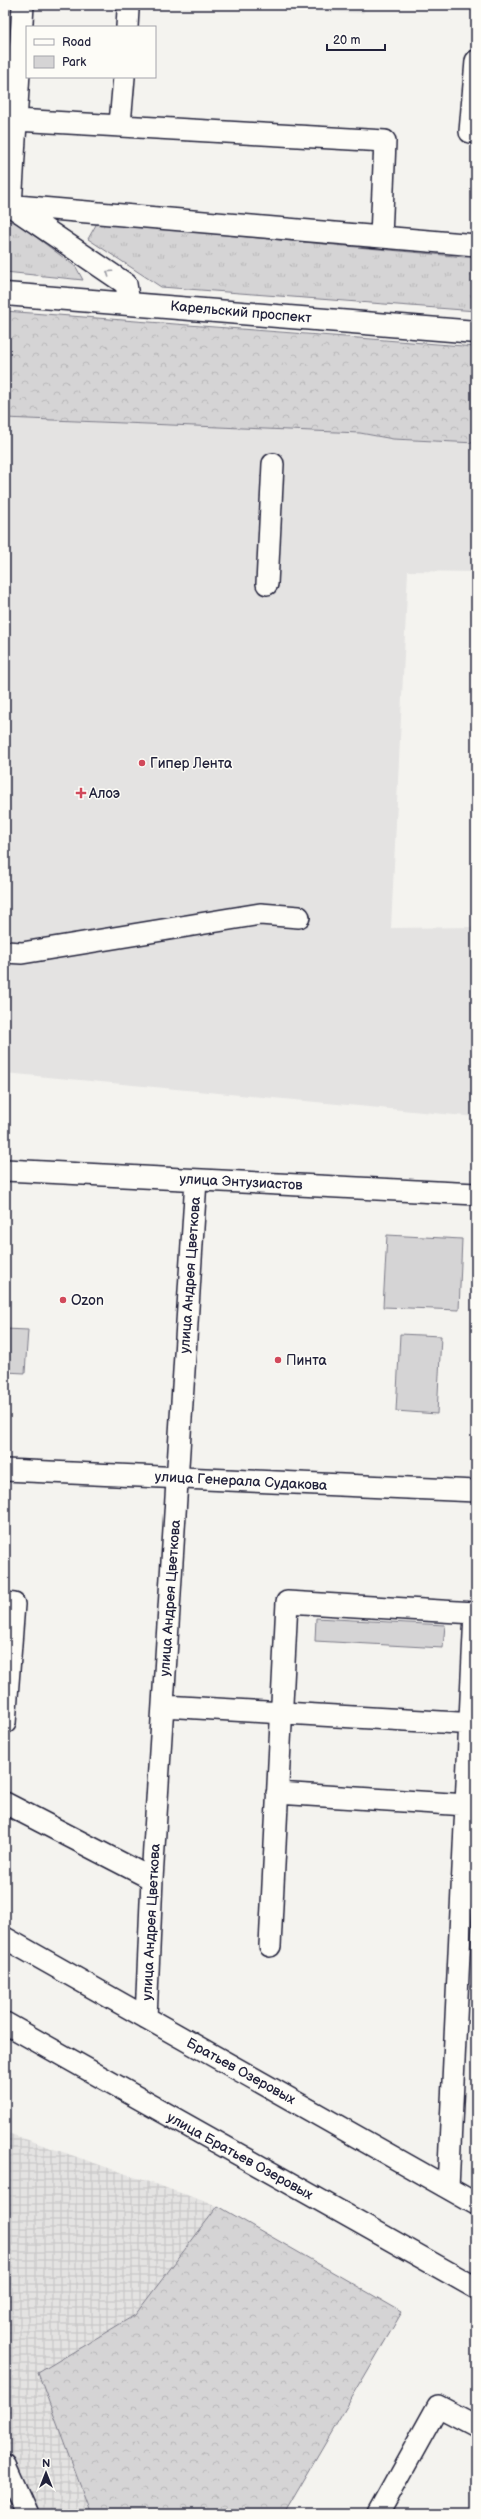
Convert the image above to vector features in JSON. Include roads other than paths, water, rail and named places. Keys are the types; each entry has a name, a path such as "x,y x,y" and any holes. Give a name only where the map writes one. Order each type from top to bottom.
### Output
{"main road":[{"name":"Карельский проспект","path":"5,294 476,332"}],"street":[{"path":"8,205 16,120 23,5"},
{"path":"476,61 470,132 476,132"},
{"path":"120,124 124,78"},
{"path":"16,120 120,124 385,140 381,237"},
{"path":"8,205 476,245"},
{"path":"8,205 126,284 129,303"},
{"path":"267,584 273,464"},
{"path":"5,952 22,954 260,914 299,917"},
{"name":"улица Энтузиастов","path":"5,1170 476,1194"},
{"name":"улица Андрея Цветкова","path":"146,2018 152,1879 196,1180"},
{"name":"улица Генерала Судакова","path":"5,1470 476,1491"},
{"path":"270,1946 280,1712 287,1602 475,1614 473,1724 467,1805 448,2188"},
{"path":"5,1603 14,1604 5,1723"},
{"path":"163,1706 473,1724"},
{"path":"277,1793 467,1805"},
{"path":"5,1803 152,1879"},
{"name":"Братьев Озеровых","path":"5,1938 476,2204"},
{"name":"улица Братьев Озеровых","path":"5,2023 476,2288"},
{"path":"378,2514 438,2406 476,2426"},
{"path":"5,2465 27,2514"}],"place":[{"name":"Гипер Лента","path":"142,763"},
{"name":"Алоэ","path":"81,793"},
{"name":"Ozon","path":"63,1300"},
{"name":"Пинта","path":"278,1360"}]}
